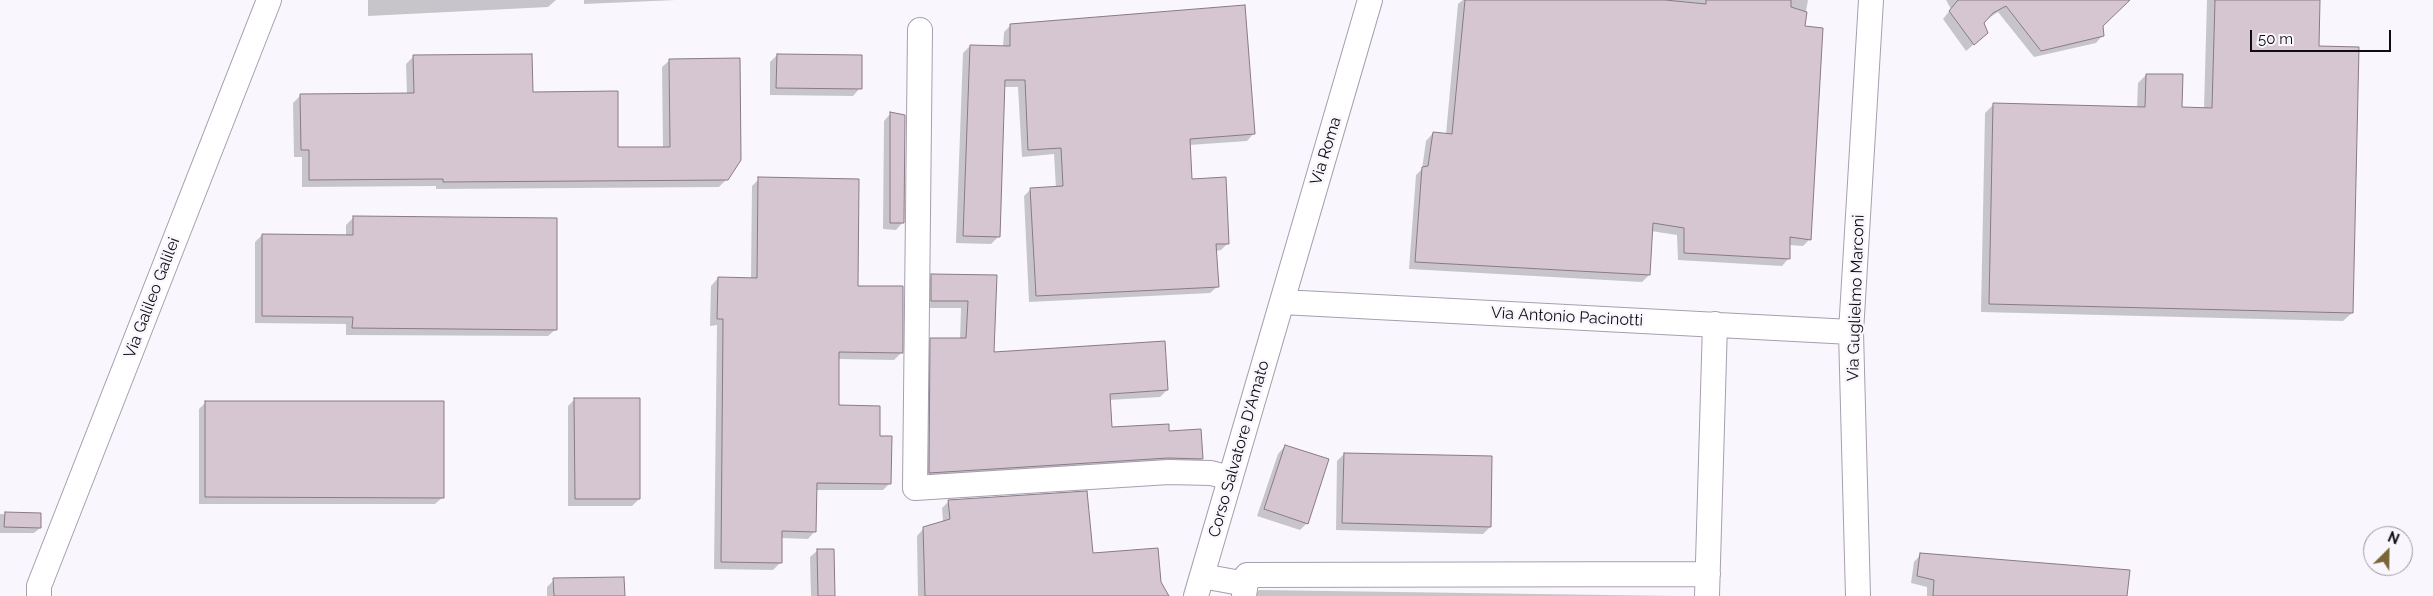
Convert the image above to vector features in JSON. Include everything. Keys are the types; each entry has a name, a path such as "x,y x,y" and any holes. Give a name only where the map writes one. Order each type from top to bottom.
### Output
{"street":[{"name":"Via Galileo Galilei","path":"38,596 39,586 269,0"},
{"name":"Via Roma","path":"1282,302 1370,0"},
{"name":"Via Guglielmo Marconi","path":"1858,596 1852,332 1872,0"},
{"path":"920,30 915,488 1169,472 1211,473 1230,478"},
{"name":"Via Antonio Pacinotti","path":"1282,302 1852,332"},
{"name":"Corso Salvatore D'Amato","path":"1199,586 1282,302"},
{"path":"1199,586 1245,590 1247,575 1708,585 1715,324"}],"building":[{"path":"1465,0 1665,0 1706,4 1706,0 1791,0 1791,7 1807,12 1805,26 1823,28 1811,240 1790,237 1790,259 1684,253 1684,228 1653,223 1650,275 1415,262 1422,167 1428,166 1433,132 1452,134"},
{"path":"1958,0 2130,0 2103,26 2104,36 2041,51 2006,6 1993,13 1984,23 1988,33 1974,45 1949,11"},
{"path":"2215,0 2320,0 2319,46 2359,47 2353,313 1989,304 1993,103 2145,107 2146,74 2183,74 2182,107 2212,108"},
{"path":"1245,5 1255,134 1190,139 1192,179 1226,177 1229,244 1216,244 1219,287 1036,296 1030,188 1063,186 1061,148 1028,150 1025,80 1005,80 1000,237 963,236 970,45 1010,46 1010,24"},
{"path":"532,54 533,92 618,91 618,147 670,147 669,59 740,58 741,160 728,180 443,182 443,179 309,180 309,150 301,150 300,94 414,93 413,55"},
{"path":"777,54 862,55 862,89 776,88"},
{"path":"890,112 905,115 904,223 890,223"},
{"path":"758,177 859,179 858,286 903,286 903,353 839,352 839,405 880,406 880,436 892,436 891,484 817,483 816,532 782,531 782,563 721,562 723,319 717,319 718,277 757,278"},
{"path":"353,216 557,218 557,330 352,328 353,317 262,316 262,234 353,235"},
{"path":"931,274 997,275 994,352 1165,341 1168,390 1110,394 1112,427 1169,424 1169,431 1201,429 1203,459 1168,458 929,473 930,338 966,338 968,301 931,301"},
{"path":"574,398 640,398 640,499 575,499"},
{"path":"205,401 444,401 444,498 205,497"},
{"path":"1285,445 1329,459 1308,524 1264,509"},
{"path":"1344,453 1492,456 1491,527 1342,523"},
{"path":"1087,491 1093,553 1158,548 1161,582 1169,596 925,596 923,527 950,519 948,500"},
{"path":"5,512 41,513 41,528 4,527"},
{"path":"817,549 834,549 835,596 818,596"},
{"path":"1920,553 2130,570 2127,596 1933,596 1934,580 1917,576"},
{"path":"624,577 625,596 554,596 553,578"}]}
